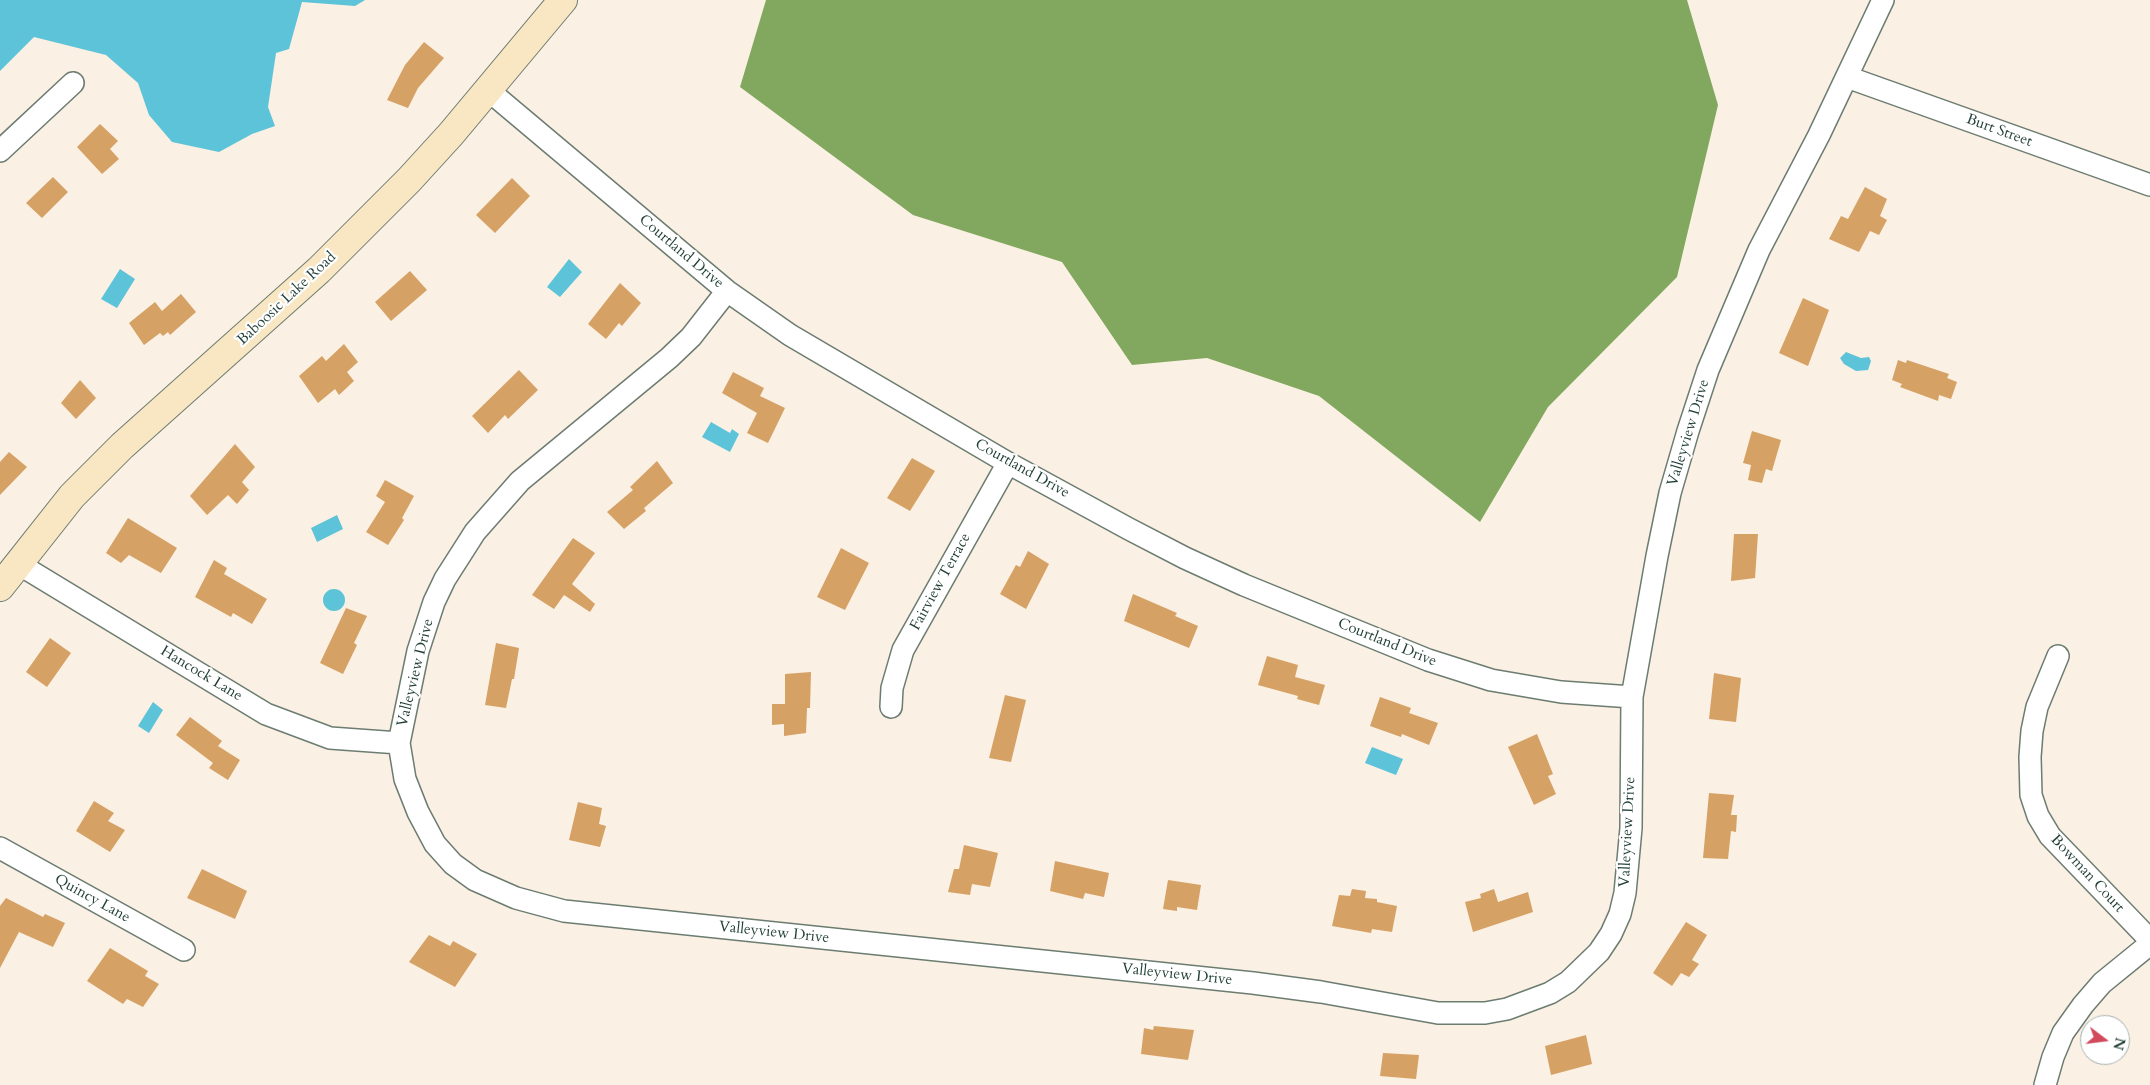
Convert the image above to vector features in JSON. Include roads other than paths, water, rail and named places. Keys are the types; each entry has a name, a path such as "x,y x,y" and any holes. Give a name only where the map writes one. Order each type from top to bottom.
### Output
{"street":[{"name":"Baboosic Lake Road","path":"0,586 72,496 122,446 320,270 409,180 488,90 563,0"},
{"name":"Valleyview Drive","path":"727,290 691,338 520,482 475,532 448,572 434,602 418,651 399,743 405,779 418,812 435,844 453,864 475,880 516,898 564,911 1244,982 1322,992 1438,1013 1462,1014 1507,1008 1550,993 1568,982 1585,968 1611,934 1620,914 1625,893 1631,828 1632,697 1670,494 1708,370 1759,250 1820,135 1883,0"},
{"name":"Burt Street","path":"1847,77 2150,185"},
{"path":"0,151 73,83"},
{"name":"Courtland Drive","path":"488,90 727,290 790,335 1008,463 1185,558 1428,660 1491,680 1561,692 1632,697"},
{"name":"Fairview Terrace","path":"892,707 892,688 902,650 1008,463"},
{"name":"Hancock Lane","path":"17,563 266,714 330,738 399,743"},
{"name":"Bowman Court","path":"2058,656 2037,707 2032,731 2030,795 2038,816 2050,836 2150,942"},
{"name":"Quincy Lane","path":"0,848 184,950"},
{"path":"2045,1085 2053,1057 2063,1033 2083,1005 2102,983 2150,942"}],"water":[{"path":"0,0 365,0 355,6 302,2 289,49 276,53 268,107 275,126 252,134 219,152 172,142 149,115 138,83 106,55 34,37 0,71"},
{"path":"569,259 582,272 560,297 547,287"},
{"path":"120,269 135,279 117,308 101,299"},
{"path":"1846,352 1861,358 1869,357 1871,361 1868,370 1856,371 1844,364 1840,358"},
{"path":"711,422 730,433 732,429 739,434 730,452 702,437"},
{"path":"337,515 343,529 317,542 311,528"},
{"path":"330,589 338,589 345,596 345,604 338,611 330,611 323,604 323,596"},
{"path":"153,702 163,710 149,733 138,726"},
{"path":"1372,747 1403,759 1396,775 1365,763"}]}
